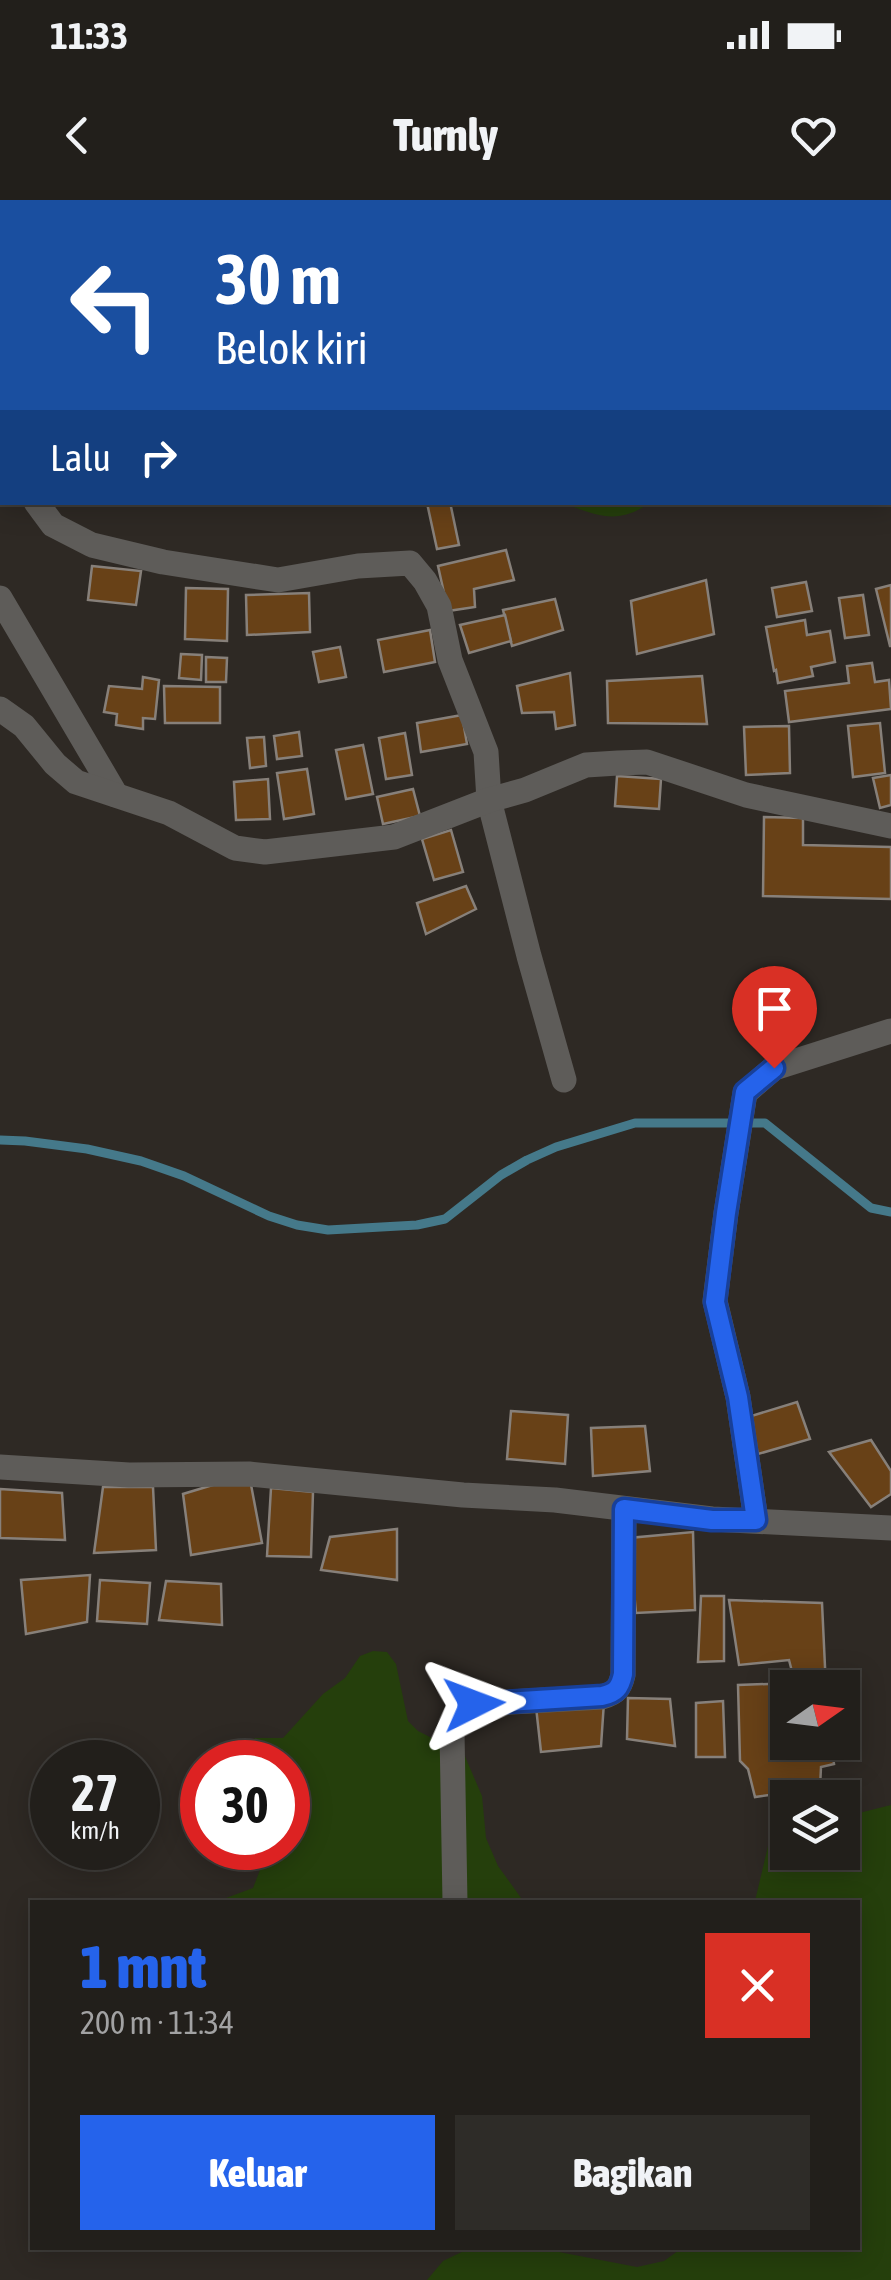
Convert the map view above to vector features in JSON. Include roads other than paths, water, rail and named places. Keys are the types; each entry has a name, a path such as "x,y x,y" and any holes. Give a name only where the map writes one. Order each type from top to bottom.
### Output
{"street":[{"path":"38,505 53,525 92,545 164,562 278,580 358,566 410,563 439,606 450,660 486,752 489,800 564,1080"},
{"path":"0,598 116,795"},
{"path":"0,709 24,726 76,782 169,813 235,848 265,852 394,837 586,765 646,762 746,795 891,826"},
{"path":"756,1520 738,1397 715,1302 745,1092 774,1068 891,1031"},
{"path":"0,1467 129,1476 249,1474 555,1500 712,1520 891,1528"},
{"path":"455,1900 452,1723 456,1714 474,1704 602,1696 614,1693 620,1686 624,1509"}],"waterway":[{"path":"0,1140 87,1149 141,1161 184,1176 269,1216 328,1230 417,1225 445,1219 501,1175 527,1160 635,1123 765,1123 871,1208 891,1212"}]}
